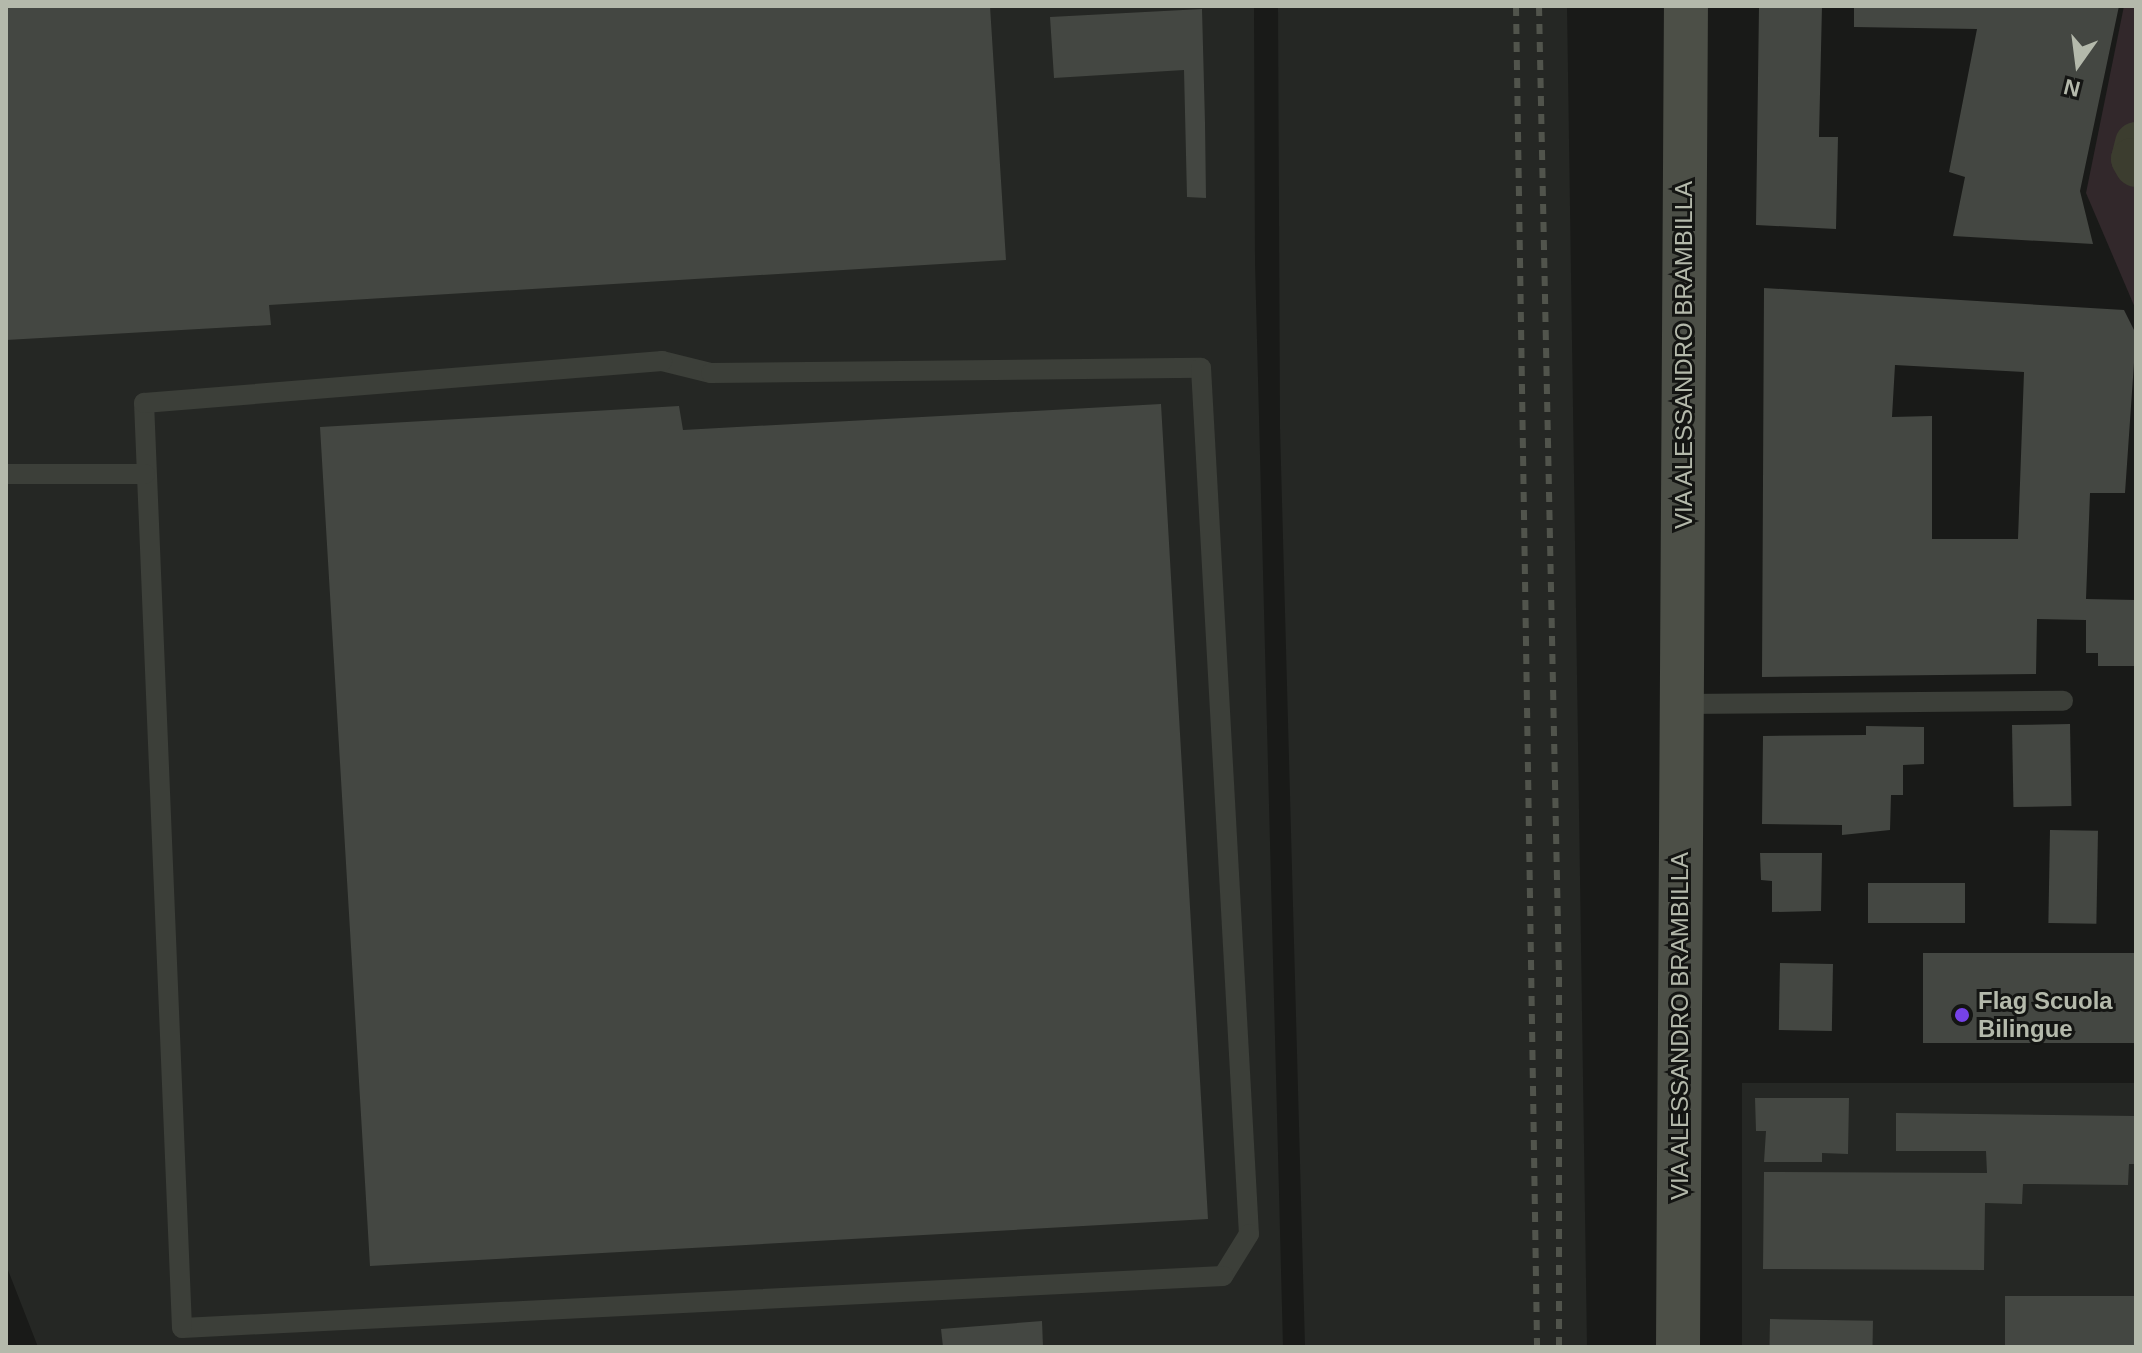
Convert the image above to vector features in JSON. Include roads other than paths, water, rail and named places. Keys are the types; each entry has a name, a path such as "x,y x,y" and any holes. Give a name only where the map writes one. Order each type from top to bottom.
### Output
{"main road":[{"name":"VIA ALESSANDRO BRAMBILLA","path":"1678,1347 1686,6"}],"lane":[{"path":"662,361 711,373 1201,368 1249,1234 1223,1276 182,1328 145,474 144,403 662,361"},
{"path":"6,474 145,474"},
{"path":"1683,704 2063,701"}],"waterway":[{"path":"2136,143 2132,159 2136,166"}],"railway":[{"path":"1516,6 1537,1347"},
{"path":"1539,6 1559,977 1559,1347"}],"place":[{"name":"Flag Scuola Bilingue","path":"1962,1015"}]}
